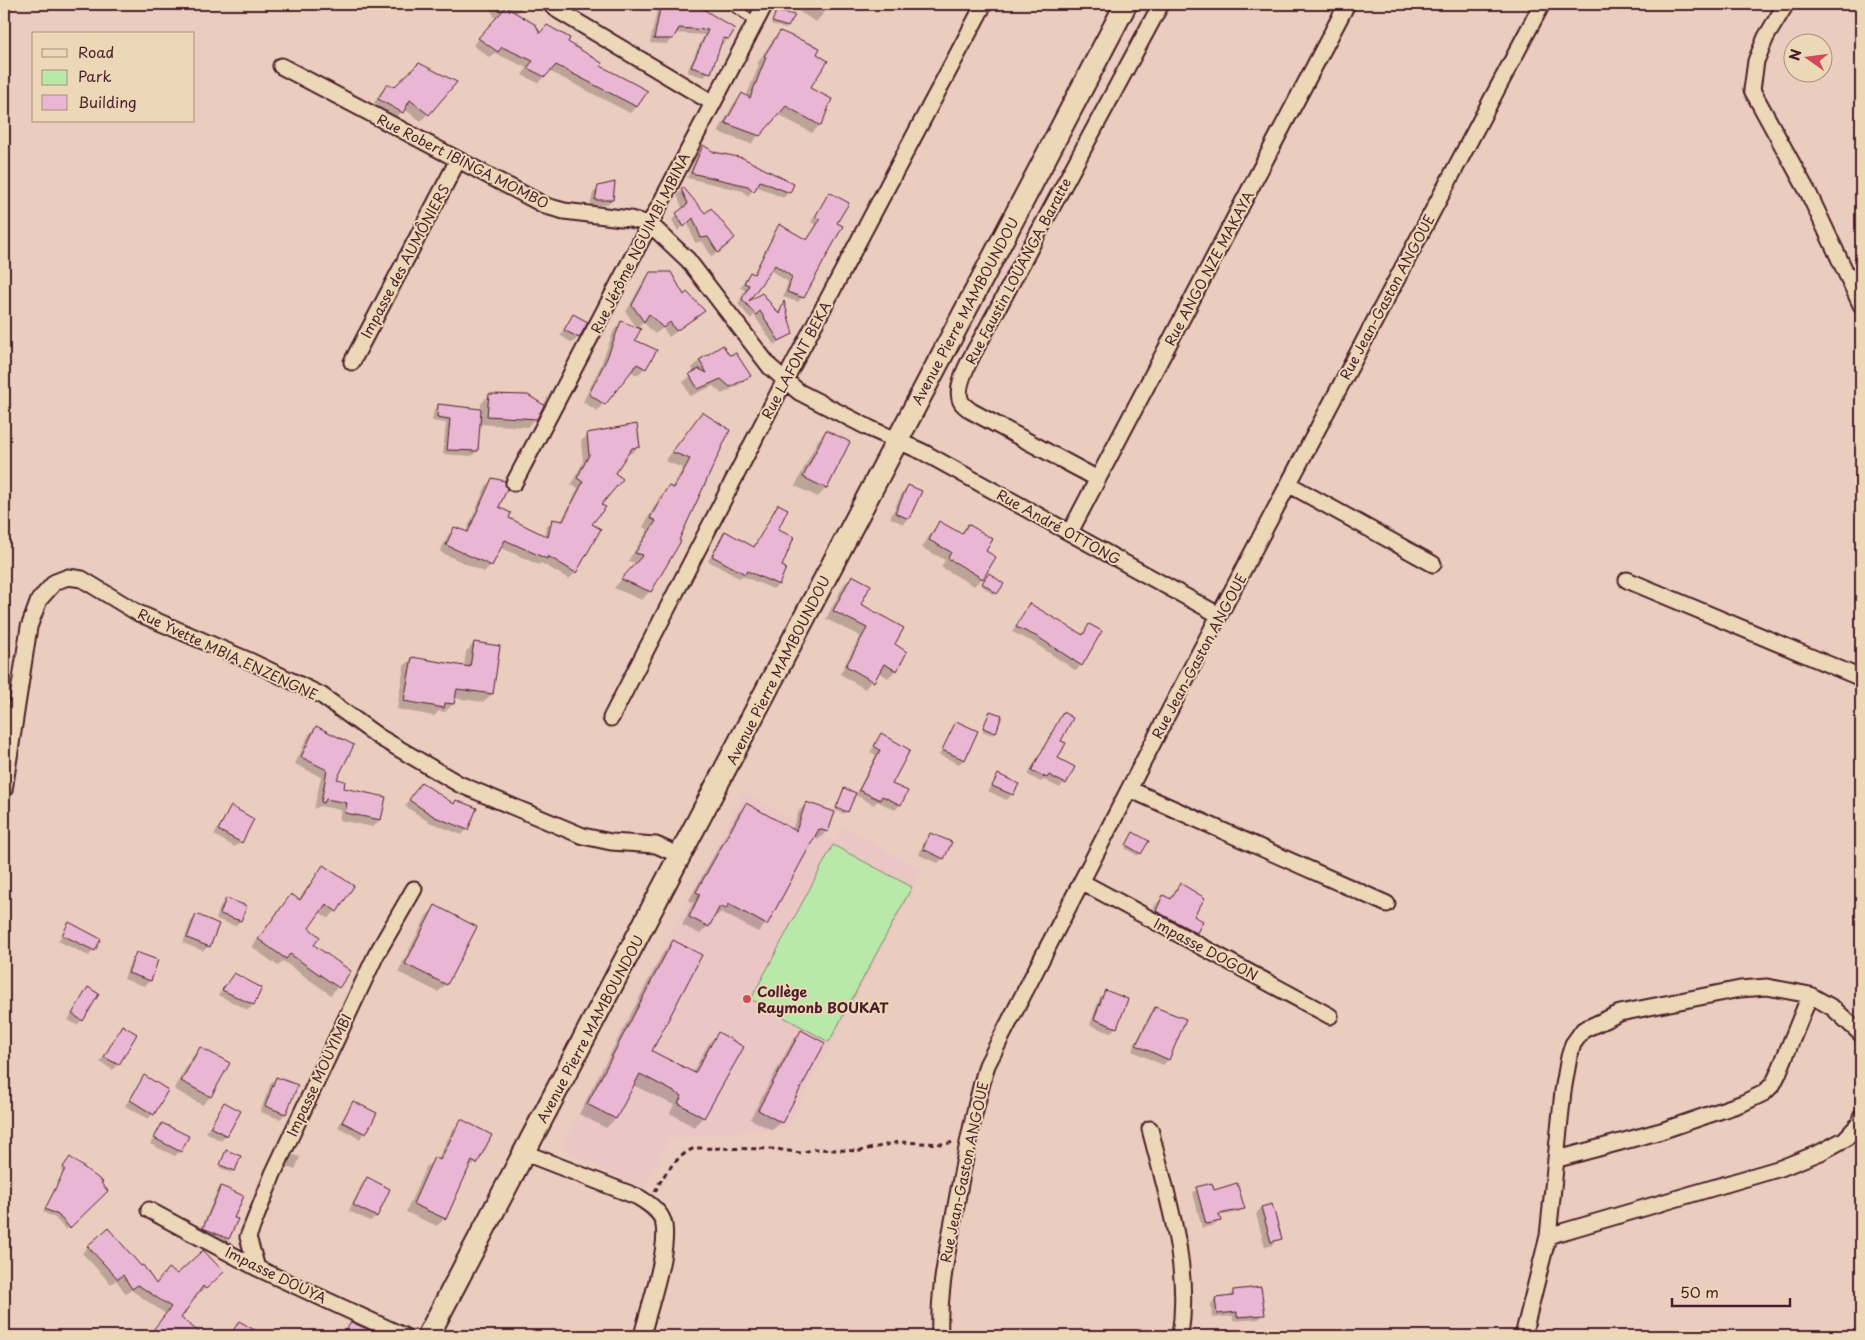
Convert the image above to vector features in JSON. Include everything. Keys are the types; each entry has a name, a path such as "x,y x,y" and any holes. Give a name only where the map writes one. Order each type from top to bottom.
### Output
{"street":[{"path":"550,4 712,103"},
{"name":"Rue Jérôme NGUIMBI MBINA","path":"514,483 765,4"},
{"name":"Rue LAFONT BEKA","path":"611,718 784,380 984,4"},
{"name":"Avenue Pierre MAMBOUNDOU","path":"428,1336 1126,4"},
{"name":"Rue Faustin LOUANGA Baratte","path":"1098,478 972,411 962,403 959,391 964,372 1161,4"},
{"name":"Rue ANGO NZE MAKAYA","path":"1070,532 1347,4"},
{"name":"Rue Jean-Gaston ANGOUE","path":"940,1336 940,1292 975,1107 987,1065 1219,615 1290,485 1542,4"},
{"path":"1786,4 1766,37 1756,61 1752,90 1809,194 1861,305"},
{"name":"Rue Robert IBINGA MOMBO","path":"281,66 546,206 564,211 630,219 650,224"},
{"name":"Impasse des AUMÔNIERS","path":"352,362 458,160"},
{"path":"650,224 688,260 770,367 784,380 799,392 898,440"},
{"name":"Rue André OTTONG","path":"898,440 1070,532 1219,615"},
{"path":"1290,485 1433,564"},
{"name":"Rue Yvette MBIA ENZENGNE","path":"4,790 29,627 39,600 55,582 68,577 82,579 138,613 252,662 321,695 379,736 459,784 583,836 611,842 656,845 681,856"},
{"path":"1627,580 1861,678"},
{"path":"1129,789 1387,904"},
{"name":"Impasse DOGON","path":"1082,882 1330,1016"},
{"name":"Impasse MOUYIMBI","path":"257,1268 248,1237 273,1174 376,955 414,889"},
{"path":"1523,1336 1548,1236 1558,1159 1563,1091 1568,1065 1573,1044 1583,1030 1620,1013 1740,989 1767,987 1810,995 1833,1008 1861,1034"},
{"path":"1558,1159 1661,1131 1743,1103 1764,1093 1773,1084 1778,1074 1810,995"},
{"path":"1548,1236 1781,1168 1821,1152 1845,1139 1859,1124 1861,1117"},
{"path":"1150,1129 1180,1252 1184,1294 1180,1336"},
{"path":"525,1153 638,1197 651,1204 663,1220 666,1242 642,1336"},
{"name":"Impasse DOUYA","path":"149,1210 257,1268 404,1336"}],"lane":[{"path":"730,4 756,22"}],"path":[{"path":"651,1204 666,1172 689,1150 695,1148 776,1149 801,1154 814,1149 860,1150 899,1142 944,1144 969,1138"}],"shaded area":[{"name":"Collège Raymonb BOUKAT","path":"744,792 836,842 843,827 923,870 787,1128 669,1139 644,1189 561,1148"}],"green space":[{"path":"833,845 912,887 829,1042 751,999"}],"building":[{"path":"661,4 700,7 735,29 729,39 723,38 711,73 691,67 708,30 679,28 673,39 654,39"},
{"path":"506,7 536,25 540,33 547,25 570,38 568,42 602,63 601,66 648,91 637,107 556,65 545,77 527,68 533,61 502,47 498,52 478,38"},
{"path":"776,11 795,15 788,27 772,22"},
{"path":"780,31 820,48 817,54 828,61 810,88 832,99 821,126 786,106 760,136 725,123 742,93 750,98 766,57 764,56"},
{"path":"419,63 457,82 429,115 410,100 403,113 378,99 387,84 394,87"},
{"path":"703,145 714,152 743,158 794,184 790,193 760,181 754,192 748,186 691,173"},
{"path":"615,182 613,200 595,200 598,186"},
{"path":"683,187 705,213 711,208 735,238 718,253 708,237 701,238 693,218 684,227 676,213 688,204 681,189"},
{"path":"829,192 849,203 837,223 843,226 804,298 787,292 792,277 775,265 749,301 762,293 779,314 784,301 793,334 779,341 760,311 756,315 742,299 749,285 744,283 750,272 754,274 779,224 807,240 820,220 815,217"},
{"path":"650,272 671,272 684,295 687,292 705,311 676,331 670,322 663,328 649,314 644,322 632,305"},
{"path":"573,314 588,322 579,338 564,330"},
{"path":"621,321 641,329 635,340 657,350 646,369 637,364 605,405 589,394 607,358"},
{"path":"723,345 729,355 736,353 751,376 730,387 721,379 698,389 689,374 699,369 707,373 699,360"},
{"path":"489,394 528,395 544,405 537,419 487,416"},
{"path":"438,404 481,409 478,451 447,450 450,419 437,417"},
{"path":"702,412 730,430 679,540 681,541 651,592 621,579 643,555 635,553 656,521 650,518 668,486 674,488 690,459 672,452"},
{"path":"637,424 640,447 632,448 615,473 623,479 601,505 606,507 592,524 601,529 576,573 548,556 547,559 505,540 492,566 446,545 454,527 468,532 492,478 505,481 507,489 499,507 511,513 509,518 548,537 552,519 563,521 583,482 577,478 589,455 587,433"},
{"path":"826,430 850,442 827,489 803,477"},
{"path":"908,485 922,491 909,519 895,513"},
{"path":"778,504 788,509 778,530 794,537 782,566 786,568 779,585 747,571 745,574 712,556 725,531 754,547"},
{"path":"939,521 962,534 968,524 993,539 986,551 996,557 983,579 948,558 951,552 929,540"},
{"path":"989,573 1004,584 997,594 982,583"},
{"path":"852,575 871,585 861,604 904,628 895,644 907,652 897,671 884,664 874,682 846,666 867,628 833,611"},
{"path":"1029,603 1083,635 1089,624 1102,631 1082,666 1038,637 1016,627"},
{"path":"474,642 500,646 493,694 457,689 454,704 445,703 444,708 404,701 412,657 470,667"},
{"path":"990,711 1002,715 996,733 983,728"},
{"path":"1063,712 1073,718 1061,741 1066,743 1058,758 1075,767 1066,784 1049,775 1047,778 1031,771"},
{"path":"956,721 978,731 965,760 942,750"},
{"path":"316,726 354,745 337,779 345,781 344,788 386,797 381,820 345,813 347,803 326,799 324,803 321,802 327,770 301,757"},
{"path":"881,733 910,750 892,784 908,791 901,805 882,796 880,800 859,790 880,750 874,746"},
{"path":"998,774 1019,784 1013,795 992,786"},
{"path":"421,782 454,804 456,800 477,808 468,830 435,817 409,800"},
{"path":"844,788 856,793 848,812 836,808"},
{"path":"806,802 835,812 828,832 819,829 767,925 729,904 726,909 720,906 709,927 689,917 700,894 696,892 746,803 796,831"},
{"path":"231,806 254,819 242,843 218,830"},
{"path":"1133,832 1149,841 1141,854 1126,845"},
{"path":"930,833 952,842 944,859 923,849"},
{"path":"323,865 354,886 337,912 326,904 309,928 320,937 314,945 351,971 339,988 290,954 286,959 258,939 291,894 300,900"},
{"path":"1180,883 1205,898 1194,916 1203,921 1197,933 1156,911 1163,895 1171,899"},
{"path":"226,898 247,906 241,921 220,914"},
{"path":"435,905 477,927 447,985 405,964"},
{"path":"196,914 219,924 210,947 187,938"},
{"path":"69,922 101,939 95,951 62,935"},
{"path":"673,940 702,955 652,1051 695,1073 718,1032 744,1047 704,1118 678,1103 682,1096 640,1074 616,1119 587,1104"},
{"path":"136,952 158,960 151,981 128,973"},
{"path":"234,973 262,988 254,1005 222,990"},
{"path":"88,987 99,994 83,1021 72,1014"},
{"path":"1105,990 1128,999 1117,1028 1094,1019"},
{"path":"1155,1007 1186,1019 1169,1060 1136,1045"},
{"path":"122,1025 137,1034 119,1065 104,1057"},
{"path":"801,1030 825,1043 782,1123 758,1110"},
{"path":"200,1047 230,1063 211,1097 181,1081"},
{"path":"144,1075 168,1090 154,1115 130,1100"},
{"path":"276,1077 298,1085 286,1114 265,1106"},
{"path":"353,1101 377,1113 366,1134 342,1122"},
{"path":"224,1102 241,1111 227,1136 210,1127"},
{"path":"461,1119 492,1135 477,1164 472,1161 446,1219 413,1204 434,1157 440,1160"},
{"path":"162,1123 189,1136 181,1152 154,1138"},
{"path":"226,1150 241,1156 235,1171 220,1165"},
{"path":"70,1157 103,1182 101,1183 108,1191 70,1228 58,1215 45,1209 65,1169 63,1167"},
{"path":"367,1177 390,1189 377,1217 353,1205"},
{"path":"1212,1183 1214,1190 1237,1183 1245,1209 1219,1214 1221,1221 1206,1224 1196,1187"},
{"path":"221,1186 244,1196 234,1218 238,1219 229,1239 203,1228"},
{"path":"1272,1204 1282,1239 1271,1242 1261,1207"},
{"path":"108,1228 141,1266 143,1265 156,1284 168,1268 177,1274 203,1250 224,1272 206,1289 203,1286 181,1318 204,1336 160,1336 153,1330 171,1307 138,1285 132,1289 123,1275 118,1279 87,1246"},
{"path":"1261,1287 1265,1315 1237,1317 1237,1312 1217,1314 1215,1298 1233,1296 1233,1290"},
{"path":"239,1321 265,1336 230,1336"},
{"path":"351,1322 376,1333 381,1336 343,1336"}],"place":[{"name":"Collège Raymonb BOUKAT","path":"747,999"}]}
